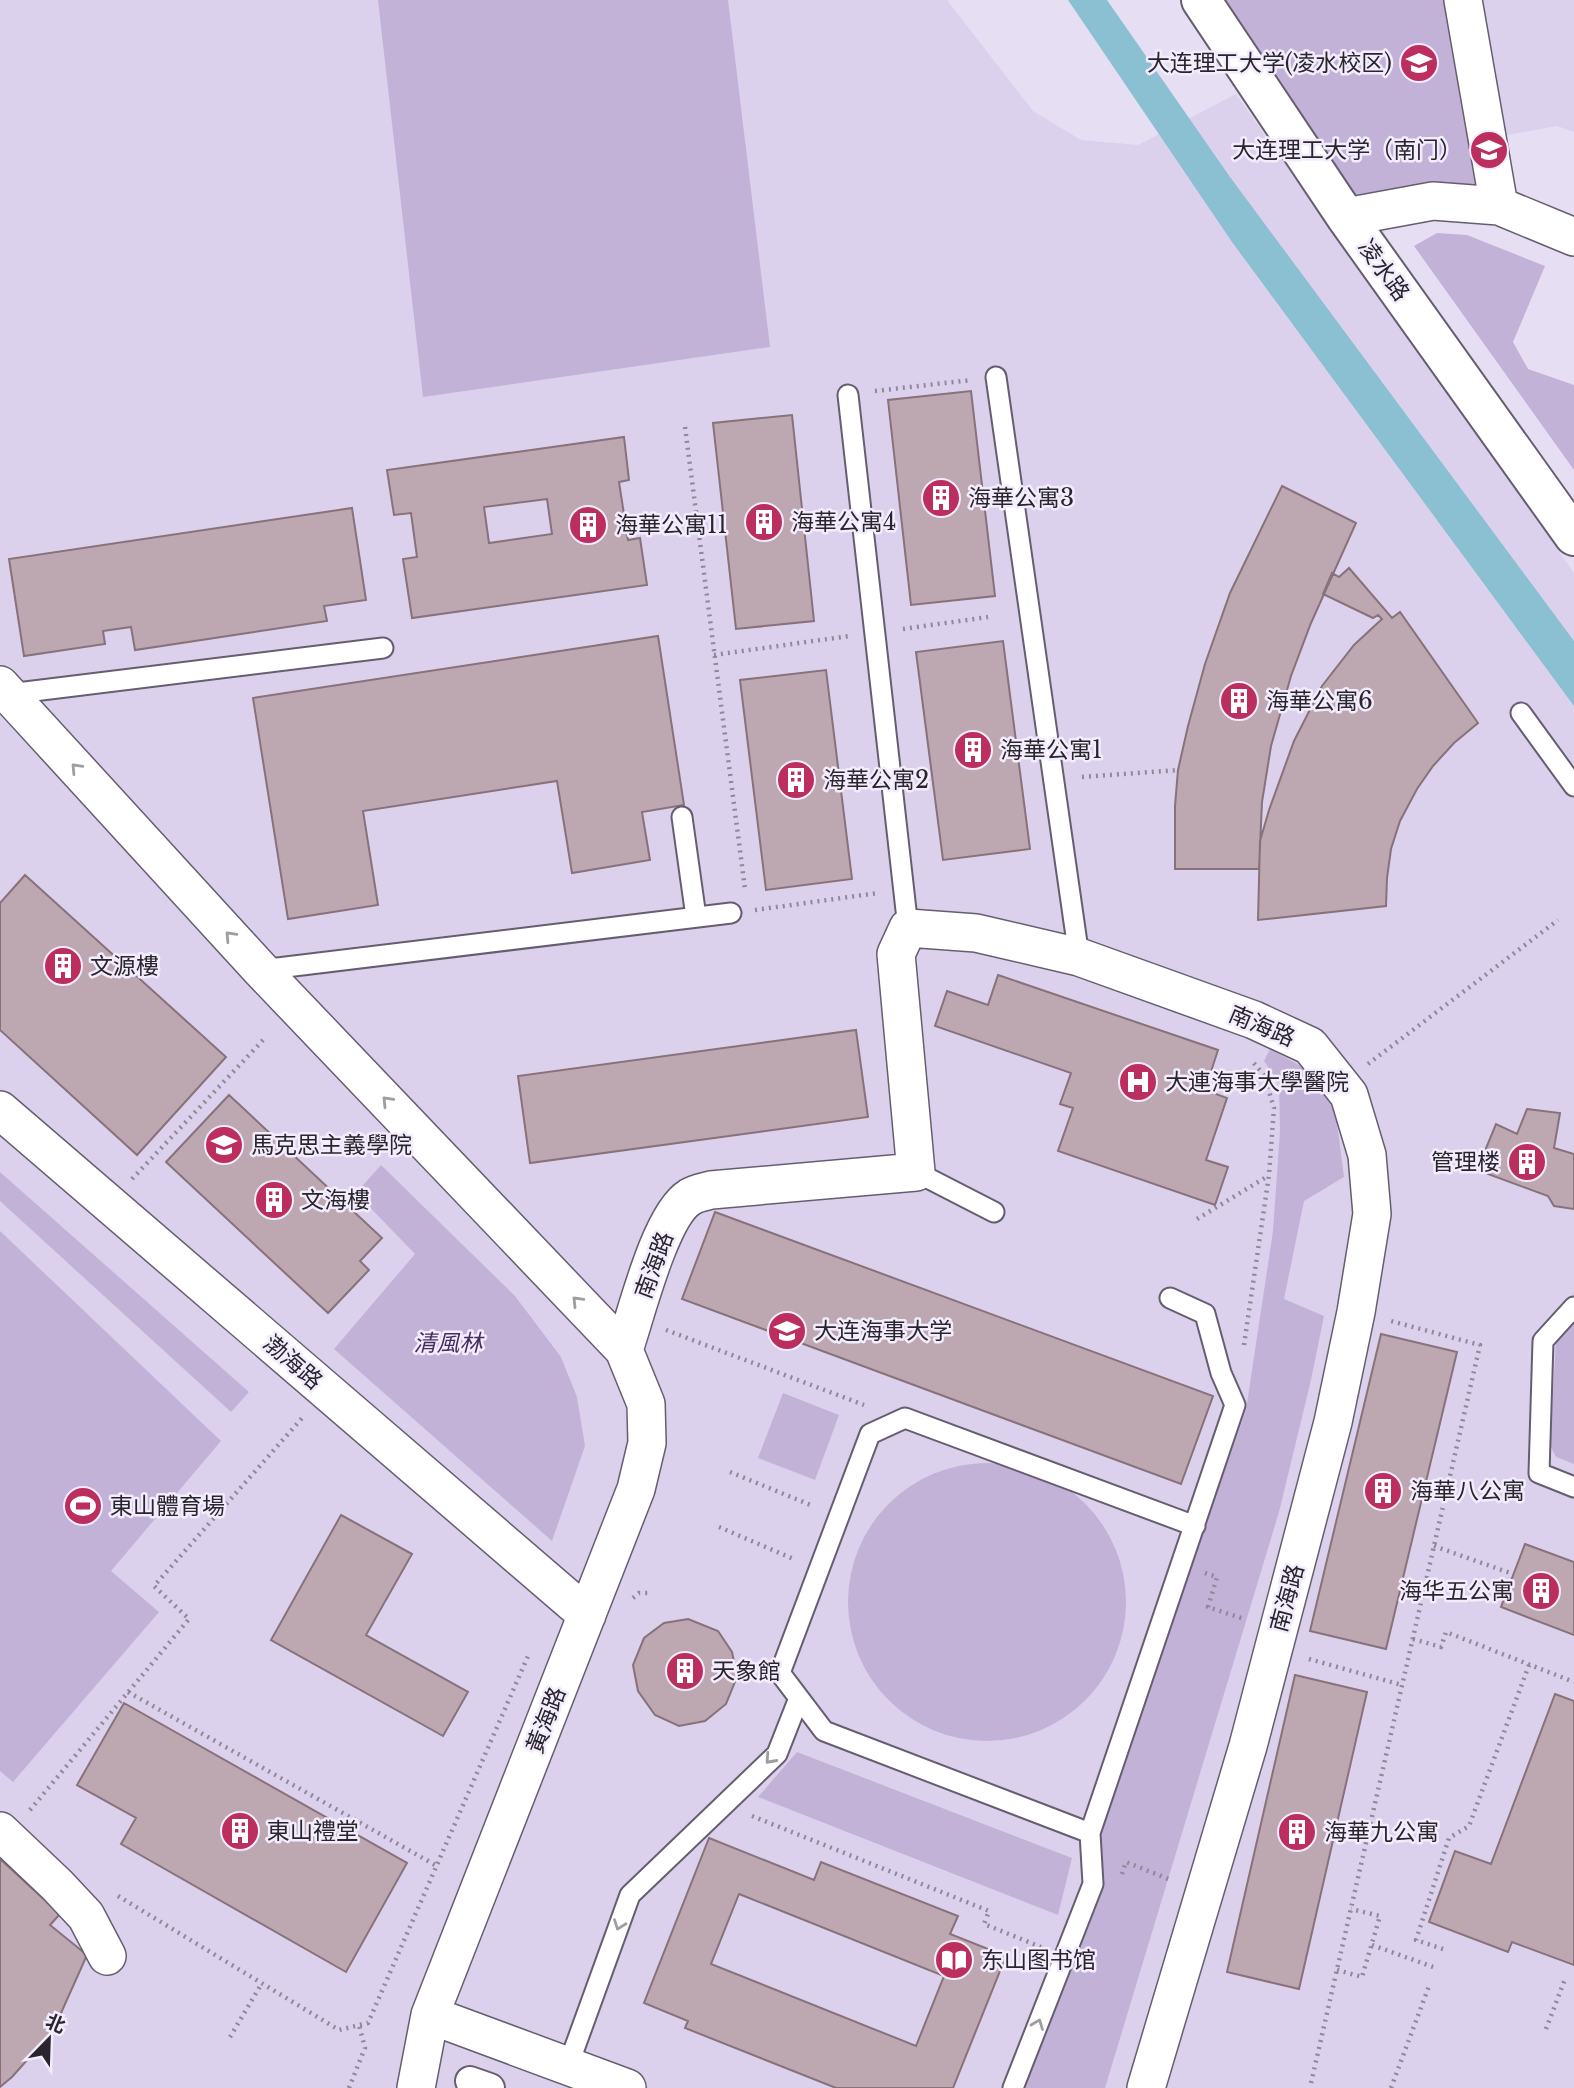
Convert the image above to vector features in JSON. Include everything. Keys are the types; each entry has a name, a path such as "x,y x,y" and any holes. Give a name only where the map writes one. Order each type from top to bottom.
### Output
{"main road":[{"name":"凌水路","path":"1201,0 1346,217 1574,536"}],"street":[{"path":"1463,0 1499,206"},
{"path":"1346,217 1433,201 1499,206 1574,237"},
{"path":"4,690 261,970 624,1350"},
{"path":"908,928 896,954 916,1172"},
{"name":"南海路","path":"908,928 976,933 1079,957 1254,1020 1310,1046 1349,1095 1367,1155 1372,1214 1356,1312 1333,1422 1248,1746 1146,2088"},
{"name":"渤海路","path":"0,1110 587,1615"},
{"name":"南海路","path":"624,1350 662,1238 672,1215 690,1197 711,1189 916,1172"},
{"name":"黃海路","path":"416,2088 430,2015 636,1489 647,1443 646,1404 624,1350"},
{"path":"0,1831 86,1916 107,1956"},
{"path":"430,2015 627,2088"}],"lane":[{"path":"996,377 1079,957"},
{"path":"848,395 908,928"},
{"path":"4,690 383,648"},
{"path":"1521,713 1574,786"},
{"path":"682,817 696,917"},
{"path":"261,970 739,912"},
{"path":"916,1172 994,1212"},
{"path":"1013,2088 1093,1884 1090,1833 1235,1405 1222,1373 1205,1314 1170,1298"},
{"path":"1574,1307 1544,1341 1539,1473 1574,1487"},
{"path":"1090,1833 824,1731 780,1673 870,1434 905,1418 1195,1526"},
{"path":"568,2066 630,1895 777,1754 799,1698"}],"path":[{"path":"848,395 996,377"},
{"path":"685,427 746,897"},
{"path":"1053,779 1178,770"},
{"path":"739,912 904,889"},
{"path":"1359,1071 1558,920"},
{"path":"109,1204 266,1037"},
{"path":"1235,1405 1269,1175 1273,1108 1264,1075 1247,1056"},
{"path":"1197,1219 1269,1175"},
{"path":"1311,2083 1480,1345 1356,1312"},
{"path":"656,1326 858,1403"},
{"path":"30,1810 189,1619 154,1586 285,1437"},
{"path":"730,1472 839,1516"},
{"path":"719,1527 819,1569"},
{"path":"1434,1546 1513,1574"},
{"path":"1200,1571 1217,1577 1208,1607 1247,1620"},
{"path":"1413,1639 1441,1647 1446,1632 1574,1682"},
{"path":"116,1895 339,2030 368,2023 531,1650"},
{"path":"1303,1657 1402,1685"},
{"path":"1443,1950 1416,1940 1449,1838 1469,1826 1529,1665"},
{"path":"128,1692 437,1866"},
{"path":"723,1805 989,1912 984,1924 1064,1956"},
{"path":"1118,1886 1126,1862 1153,1873"},
{"path":"1337,1970 1362,1977 1380,1916 1351,1909"},
{"path":"1371,1945 1436,1968"},
{"path":"1546,2029 1565,1979"},
{"path":"230,2037 262,1983"},
{"path":"1391,2088 1429,1986"},
{"path":"349,2088 365,2048 359,2025"}],"shaded area":[{"name":"大连海事大学","path":"0,0 947,0 1033,111 1081,140 1138,145 1236,94 1574,573 1574,2088 0,2088"},
{"name":"大连理工大学(凌水校区)","path":"1222,0 1574,0 1574,132 1557,126 1403,154"}],"green space":[{"path":"378,0 728,0 770,347 423,397"},
{"name":"大连理工大学(凌水校区)","path":"1209,0 1460,0 1499,206 1346,217"},
{"path":"1437,233 1467,235 1545,266 1513,342 1528,369 1574,385 1574,470 1414,246"},
{"path":"1270,1049 1308,1070 1335,1108 1344,1177 1304,1201 1284,1299 1324,1316 1311,1380 1279,1512 1105,2088 1022,2088 1092,1906 1099,1826 1246,1410 1273,1231 1280,1131 1279,1083 1264,1061"},
{"name":"清風林","path":"381,1165 515,1296 561,1357 577,1397 585,1446 552,1541 334,1349 415,1254 356,1193"},
{"path":"0,1172 249,1392 231,1412 0,1201"},
{"name":"東山體育場","path":"0,1231 221,1441 111,1571 159,1612 13,1782 0,1771"},
{"path":"1574,1324 1574,1464 1556,1457 1550,1445 1556,1340"},
{"path":"783,1393 839,1415 815,1480 758,1458"},
{"path":"987,1463 1014,1466 1040,1474 1064,1487 1085,1504 1102,1525 1115,1549 1123,1575 1126,1602 1123,1629 1115,1655 1102,1679 1085,1700 1064,1717 1040,1730 1014,1738 987,1741 960,1738 934,1730 910,1717 889,1700 872,1679 859,1655 851,1629 848,1602 851,1575 859,1549 872,1525 889,1504 910,1487 934,1474 960,1466"},
{"path":"797,1752 1072,1858 1058,1915 758,1797"}],"water":[{"path":"1068,0 1107,0 1230,177 1574,641 1574,706 1232,242"}],"building":[{"name":"海華公寓3","path":"971,391 995,596 911,605 888,400"},
{"name":"海華公寓4","path":"792,415 814,621 736,629 713,423"},
{"name":"海華公寓11","path":"624,437 629,480 619,482 628,540 640,538 647,585 412,618 403,559 417,557 411,513 394,515 387,470","holes":["547,499 552,534 489,543 484,507"]},
{"name":"海華公寓6","path":"1282,486 1356,523 1311,623 1291,676 1271,746 1262,802 1259,869 1175,869 1178,770 1205,664 1230,593"},
{"path":"352,508 366,600 324,606 327,621 135,650 131,627 103,631 105,644 24,656 9,559"},
{"path":"1349,568 1392,618 1400,612 1478,723 1454,743 1433,766 1400,821 1391,849 1386,906 1258,920 1260,841 1294,741 1322,686 1354,645 1382,619 1378,615 1373,618 1323,594 1332,573 1339,577"},
{"path":"658,636 684,805 642,812 650,860 572,873 557,781 363,811 378,905 288,919 253,698"},
{"name":"海華公寓1","path":"1003,641 1030,849 943,860 916,652"},
{"name":"海華公寓2","path":"826,670 852,879 766,890 740,680"},
{"name":"文源樓","path":"25,875 226,1057 137,1155 0,1030 0,903"},
{"name":"大連海事大學醫院","path":"998,975 1218,1050 1205,1090 1227,1098 1206,1160 1228,1167 1215,1205 1058,1151 1073,1108 1060,1104 1071,1073 935,1026 947,991 988,1005"},
{"path":"856,1030 868,1117 530,1163 518,1076"},
{"name":"文海樓","path":"229,1095 382,1238 360,1261 369,1270 328,1313 166,1162"},
{"name":"管理楼","path":"1527,1109 1560,1113 1554,1148 1574,1154 1574,1209 1554,1206 1548,1196 1477,1170 1496,1124 1517,1134"},
{"path":"715,1212 1213,1396 1181,1484 682,1299"},
{"name":"海華八公寓","path":"1381,1334 1457,1352 1386,1649 1310,1631"},
{"path":"341,1515 412,1554 366,1635 468,1692 443,1736 271,1640"},
{"name":"海华五公寓","path":"1525,1544 1574,1562 1574,1635 1501,1607"},
{"name":"天象館","path":"688,1619 718,1631 732,1652 737,1677 726,1704 705,1721 679,1726 655,1715 638,1691 633,1665 644,1638 664,1623"},
{"name":"海華九公寓","path":"1295,1675 1367,1692 1299,1989 1227,1972"},
{"path":"1555,1694 1574,1701 1574,1965 1512,1942 1508,1952 1429,1922 1455,1851 1491,1864"},
{"name":"東山禮堂","path":"124,1703 407,1863 346,1972 121,1844 136,1818 77,1785"},
{"name":"东山图书馆","path":"709,1838 814,1880 821,1862 958,1916 950,1934 1006,1956 953,2088 836,2088 685,2028 688,2021 644,2003","holes":["739,1894 944,1976 916,2046 711,1964"]},
{"path":"0,1859 60,1914 50,1925 87,1955 53,2031 0,2087"}],"place":[{"name":"大连理工大学(凌水校区)","path":"1419,63"},
{"name":"大连理工大学（南门）","path":"1489,150"},
{"name":"海華公寓3","path":"941,498"},
{"name":"海華公寓4","path":"764,522"},
{"name":"海華公寓11","path":"588,525"},
{"name":"海華公寓6","path":"1239,701"},
{"name":"海華公寓1","path":"973,750"},
{"name":"海華公寓2","path":"796,780"},
{"name":"文源樓","path":"63,966"},
{"name":"大連海事大學醫院","path":"1138,1082"},
{"name":"馬克思主義學院","path":"224,1145"},
{"name":"管理楼","path":"1527,1162"},
{"name":"文海樓","path":"274,1200"},
{"name":"大连海事大学","path":"787,1331"},
{"name":"海華八公寓","path":"1383,1491"},
{"name":"東山體育場","path":"83,1506"},
{"name":"海华五公寓","path":"1541,1591"},
{"name":"天象館","path":"685,1671"},
{"name":"東山禮堂","path":"240,1831"},
{"name":"海華九公寓","path":"1297,1832"},
{"name":"东山图书馆","path":"954,1960"}]}
